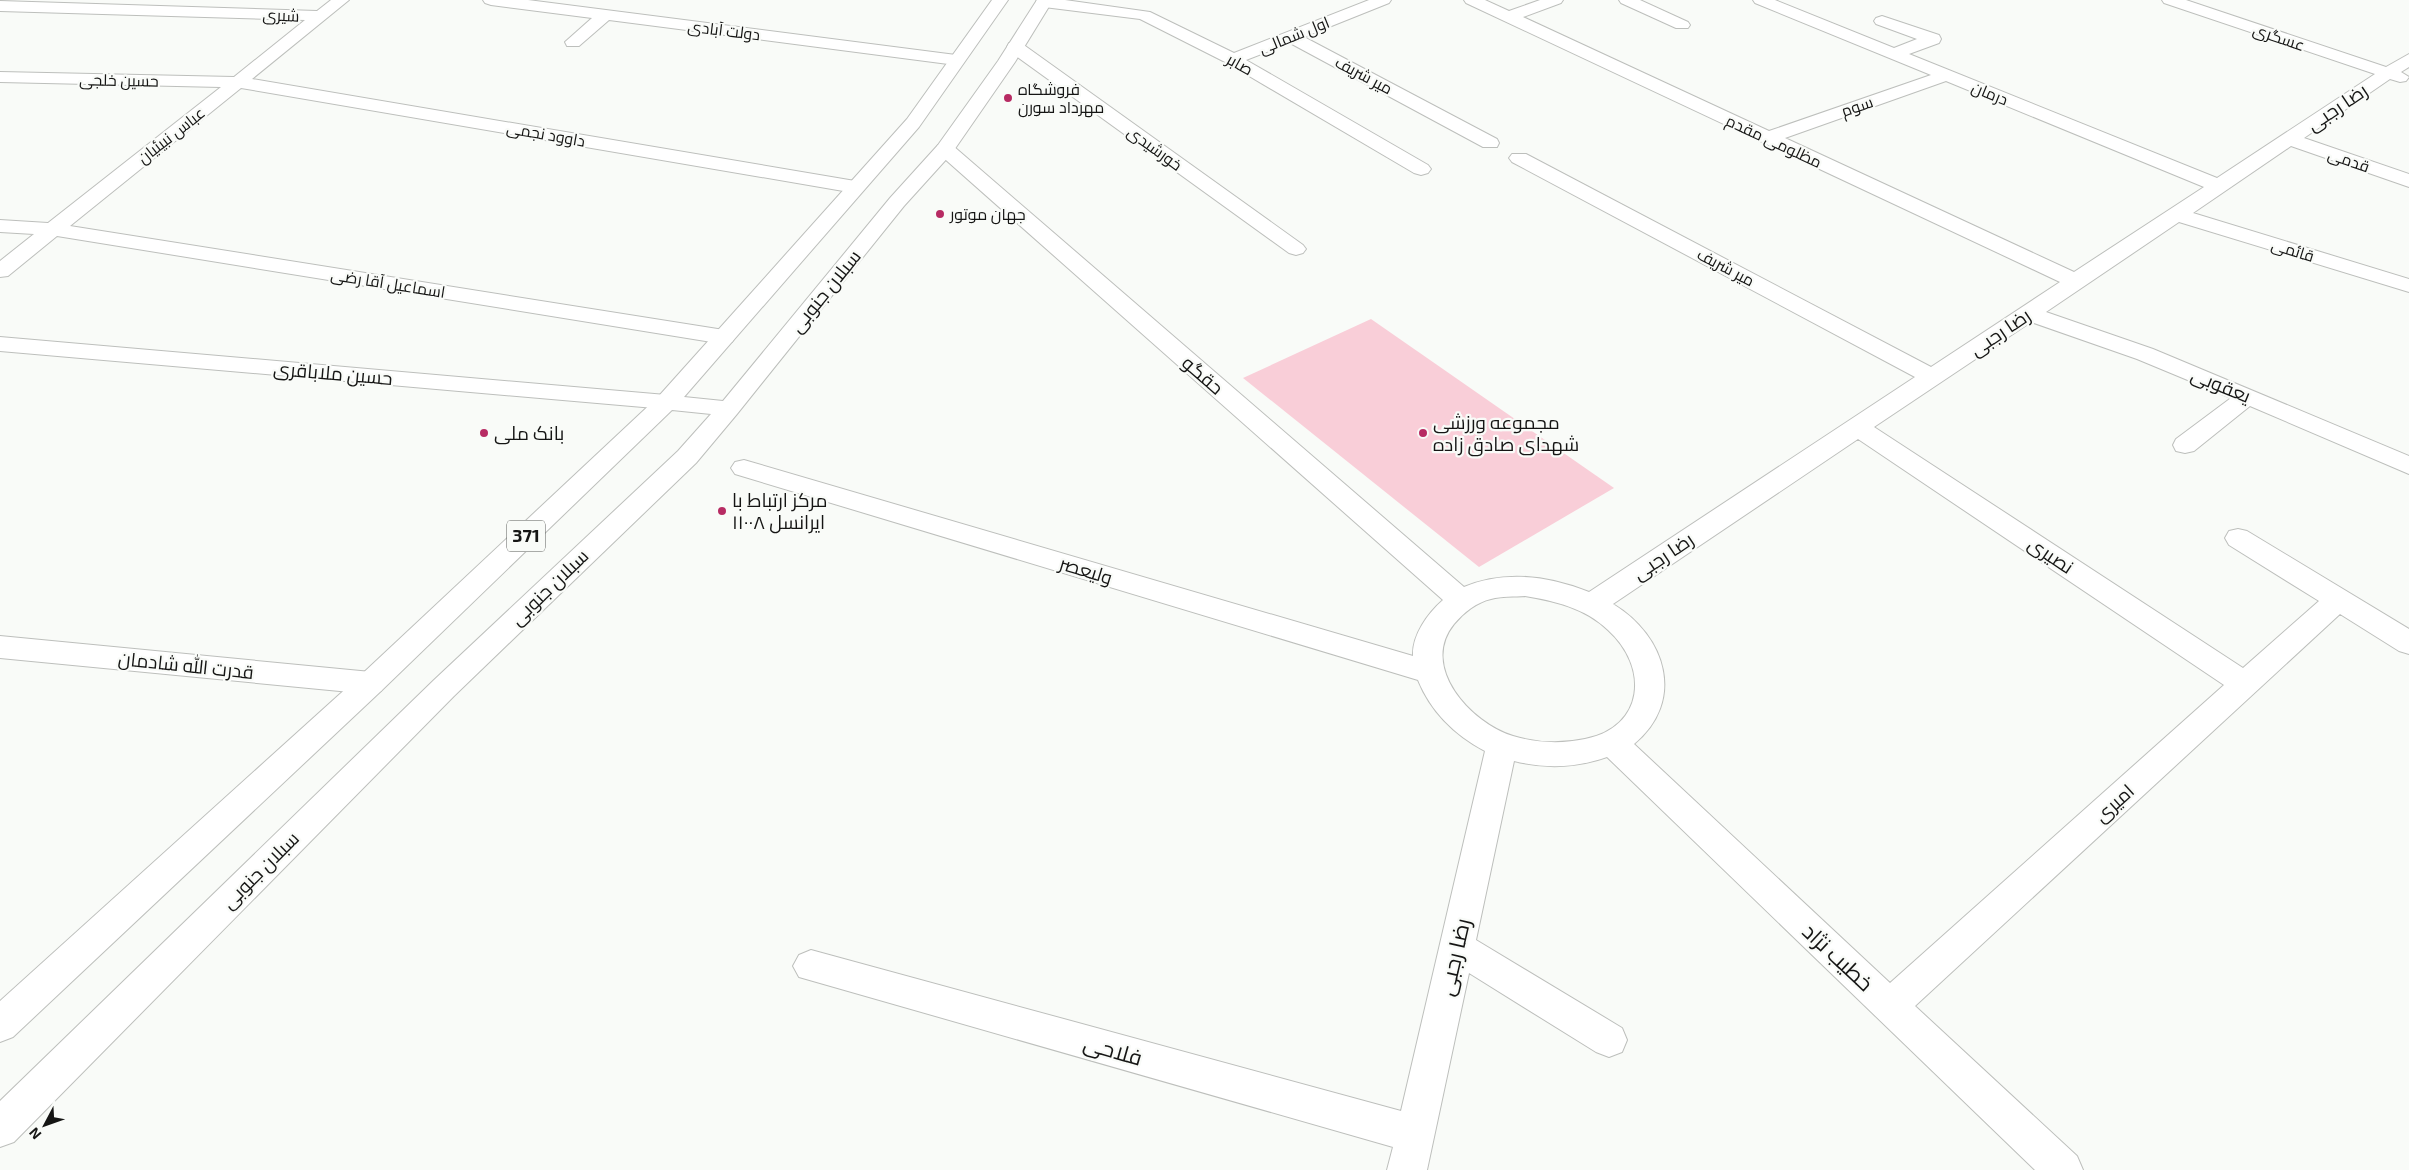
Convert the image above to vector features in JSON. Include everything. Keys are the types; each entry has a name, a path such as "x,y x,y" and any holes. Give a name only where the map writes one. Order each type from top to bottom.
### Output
{"street":[{"name":"عباس نبیئیان","path":"0,271 341,0"},
{"name":"دولت آبادی","path":"491,0 956,60"},
{"name":"سبلان جنوبی","path":"0,1128 444,688 687,457 729,409 869,196 912,123 1000,0"},
{"name":"اول شمالی","path":"1233,59 1383,0"},
{"name":"مظلومی مقدم","path":"1472,0 2076,281"},
{"path":"1509,17 1554,0"},
{"path":"1627,0 1682,25"},
{"name":"درمان","path":"1761,0 2220,186"},
{"name":"عسگری","path":"2170,0 2399,77"},
{"name":"سبلان جنوبی","path":"0,1025 372,683 666,402 724,337 869,196 945,150 1044,1"},
{"name":"صابر","path":"1044,1 1144,15 1233,59 1421,169"},
{"name":"شیری","path":"0,6 321,16"},
{"path":"638,19 650,6"},
{"path":"573,42 606,15"},
{"path":"1882,21 1933,39 1893,54"},
{"name":"میر شریف","path":"1290,36 1490,143"},
{"name":"خورشیدی","path":"1015,47 1296,249"},
{"name":"رضا رجبی","path":"1592,604 2289,139 2399,77 2409,59"},
{"name":"سوم","path":"1768,138 1947,75"},
{"name":"حسین خلجی","path":"0,77 238,82"},
{"name":"داوود نجمی","path":"238,82 869,196"},
{"name":"قدمی","path":"2289,139 2409,181"},
{"name":"حقگو","path":"945,150 1461,600"},
{"name":"میر شریف","path":"1520,158 1932,377"},
{"name":"قائمی","path":"2176,214 2409,286"},
{"name":"اسماعیل آقا رضی","path":"0,226 53,229 724,337"},
{"name":"یعقوبی","path":"2028,313 2145,354 2248,396 2409,466"},
{"name":"حسین ملاباقری","path":"0,344 729,409"},
{"path":"2185,444 2248,396"},
{"name":"نصیری","path":"1857,427 2245,684"},
{"name":"ولیعصر","path":"744,468 1429,672"},
{"path":"2238,538 2409,643"},
{"path":"1525,586 1559,591 1592,604 1619,623 1640,647 1651,674 1649,701 1637,726 1613,744 1580,754 1542,755 1502,745 1467,726 1442,700 1429,672 1428,644 1439,620 1461,600 1490,589 1525,586"},
{"name":"امیری","path":"1890,1006 2337,600"},
{"name":"قدرت الله شادمان","path":"0,647 372,683"},
{"name":"خطیب نژاد","path":"1613,744 2063,1170"},
{"name":"رضا رجبی","path":"1407,1170 1502,745"},
{"path":"1457,946 1609,1040"},
{"name":"فلاحی","path":"811,966 1415,1134"}],"shaded area":[{"name":"مجموعه ورزشی شهدای صادق زاده","path":"1371,319 1614,488 1479,567 1243,378"}],"place":[{"name":"فروشگاه مهرداد سورن","path":"1008,98"},
{"name":"جهان موتور","path":"940,214"},
{"name":"بانک ملی","path":"484,433"},
{"name":"مجموعه ورزشی شهدای صادق زاده","path":"1423,433"},
{"name":"مرکز ارتباط با ایرانسل ۱۱۰۰۸","path":"722,511"}]}
